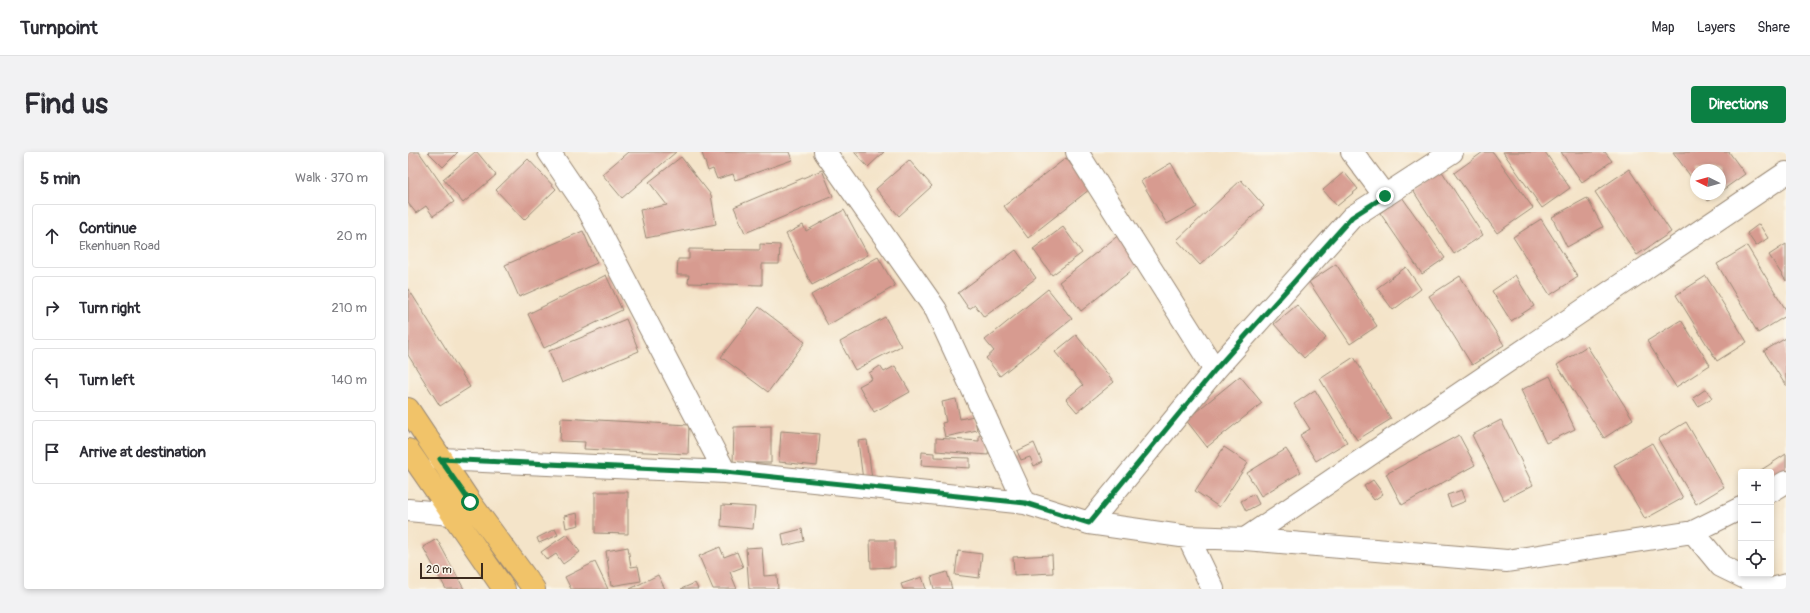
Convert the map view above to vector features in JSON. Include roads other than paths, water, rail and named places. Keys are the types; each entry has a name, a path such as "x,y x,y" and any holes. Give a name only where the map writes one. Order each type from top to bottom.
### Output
{"main road":[{"path":"408,409 440,459 534,589"},
{"path":"408,450 504,589"}],"street":[{"path":"549,152 589,211 725,472"},
{"path":"825,152 936,310 1025,503"},
{"path":"1077,152 1215,370"},
{"path":"1352,152 1385,196"},
{"path":"1089,523 1215,370 1352,217 1452,152"},
{"path":"1245,539 1786,173"},
{"path":"440,459 725,472 1025,503 1089,523 1188,537 1245,539 1507,561 1693,532 1738,510"},
{"path":"1774,489 1786,482"},
{"path":"408,510 451,514"},
{"path":"1693,532 1722,566 1768,589"},
{"path":"1188,537 1213,589"},
{"path":"1772,589 1786,585"}]}
